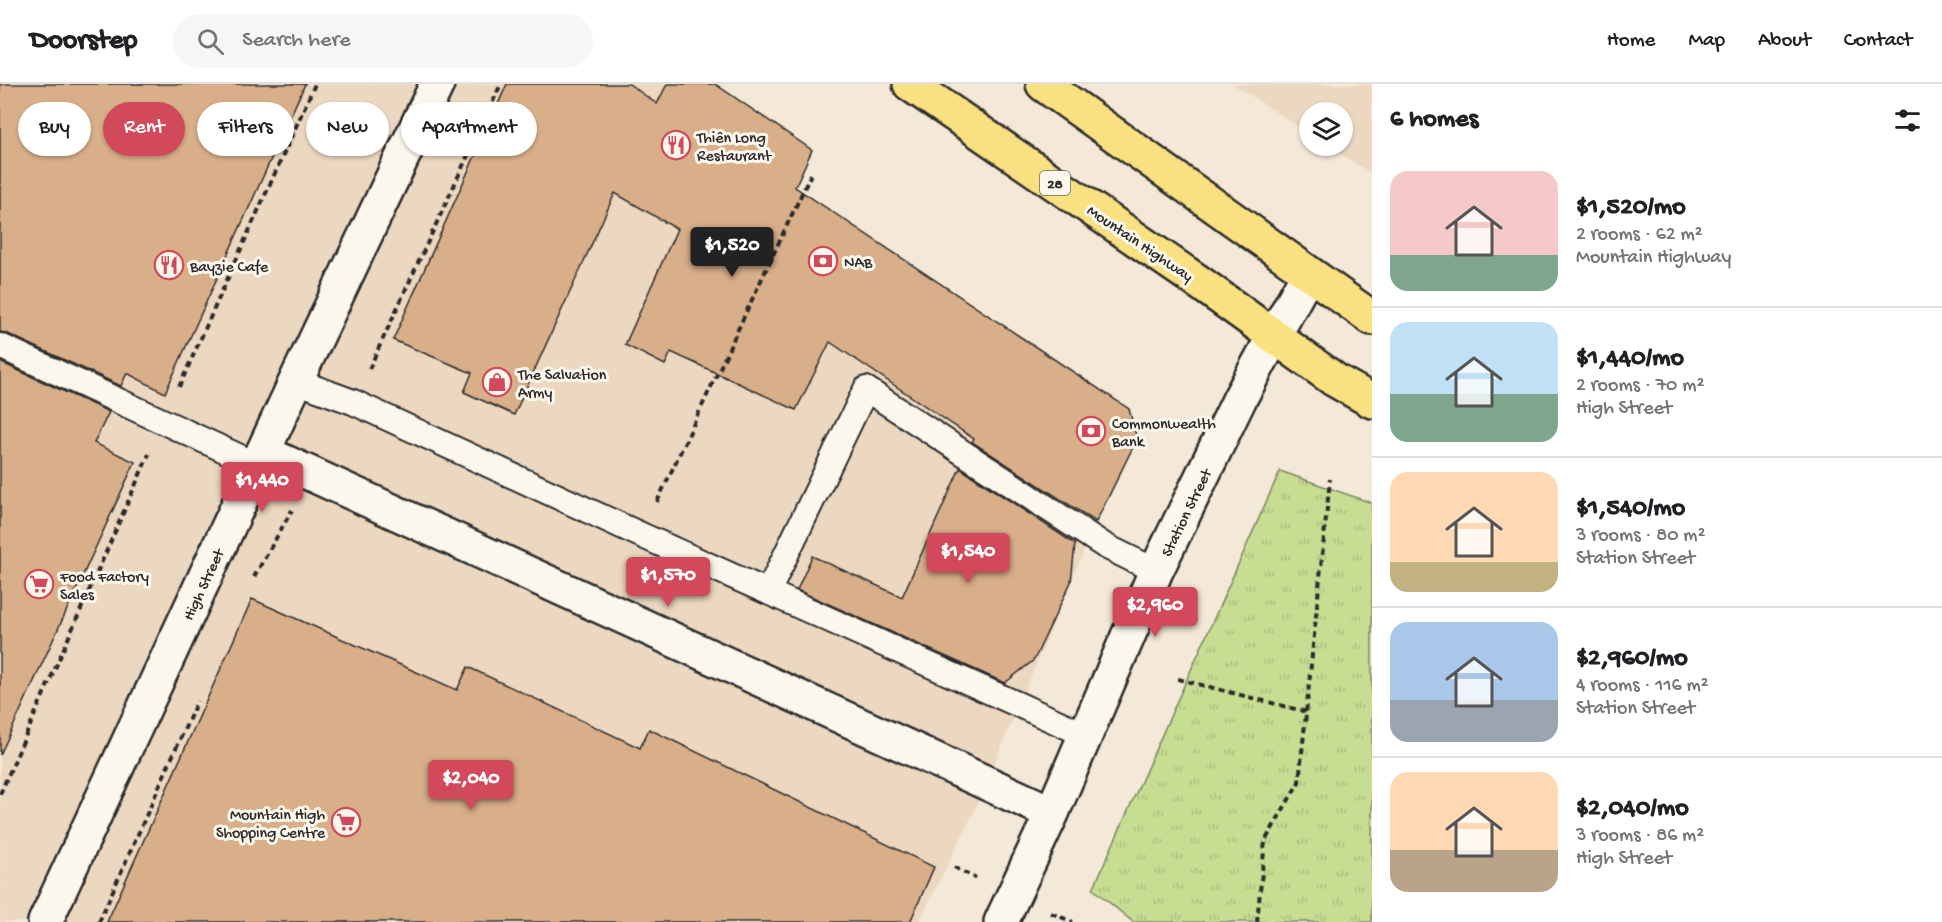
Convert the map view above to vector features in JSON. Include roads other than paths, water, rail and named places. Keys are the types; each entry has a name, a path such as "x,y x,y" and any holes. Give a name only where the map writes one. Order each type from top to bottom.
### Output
{"main road":[{"name":"Mountain Highway","path":"910,84 1200,283 1335,380 1372,401"},
{"path":"1043,84 1372,318"}],"street":[{"name":"High Street","path":"45,922 296,381 437,84"},
{"name":"Station Street","path":"1001,922 1052,813 1156,571 1240,398 1308,274"},
{"path":"260,458 1052,813"}],"lane":[{"path":"0,346 260,458"},
{"path":"296,381 353,402 641,535 1086,735"},
{"path":"768,592 866,389 1105,546 1156,571"}],"place":[{"name":"Thiên Long Restaurant","path":"676,145"},
{"name":"NAB","path":"823,261"},
{"name":"Bayzie Cafe","path":"169,265"},
{"name":"The Salvation Army","path":"497,382"},
{"name":"Commonwealth Bank","path":"1091,431"},
{"name":"Food Factory Sales","path":"39,584"},
{"name":"Mountain High Shopping Centre","path":"346,822"}]}
